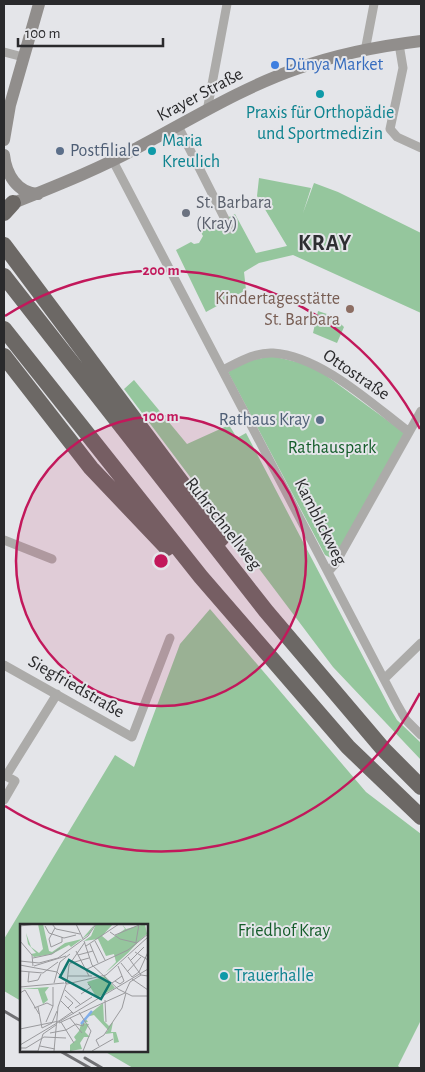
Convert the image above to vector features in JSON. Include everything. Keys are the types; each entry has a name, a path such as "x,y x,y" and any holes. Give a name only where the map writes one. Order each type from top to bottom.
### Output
{"highway":[{"path":"4,238 15,260"},
{"path":"4,245 188,491 230,552 266,611"},
{"name":"Ruhrschnellweg","path":"4,276 266,611 346,708 384,750 421,786"},
{"path":"4,329 202,577 348,747 387,787 421,817"},
{"path":"4,356 91,468 160,541 202,577"}],"main road":[{"path":"4,140 23,57 39,4"},
{"name":"Krayer Straße","path":"7,208 113,161 257,85 298,68 365,51 421,41"},
{"path":"4,155 6,168 13,180 26,192 38,194"}],"street":[{"path":"207,111 227,4"},
{"path":"365,51 374,4"},
{"path":"400,44 403,68 390,130 397,137 421,148"},
{"path":"4,52 23,57"},
{"path":"178,126 230,229"},
{"name":"Kamblickweg","path":"113,161 384,679 406,720 421,735"},
{"name":"Ottostraße","path":"223,370 247,357 273,353 301,359 325,372 409,432"},
{"path":"328,572 335,564 409,432 419,421 421,411"},
{"path":"4,540 52,559"},
{"name":"Siegfriedstraße","path":"4,665 132,737 170,638"},
{"path":"384,679 421,643"},
{"path":"4,800 15,781 5,775 57,694"}],"green space":[{"path":"259,178 311,188 303,213 314,183 338,192 421,233 421,313 293,255 259,263 244,272 246,290 206,312 176,250 191,242 194,244 199,243 203,236 200,231 235,214 256,253 287,246 257,196"},
{"path":"318,311 333,316 344,327 337,343 313,333"},
{"name":"Rathauspark","path":"272,356 313,366 406,434 337,554 331,558 325,555 228,372 248,361"},
{"path":"134,380 187,444 229,425 237,438 246,433 391,710 397,720 421,743 421,760 333,667 124,389"},
{"name":"Friedhof Kray","path":"210,609 366,792 421,834 421,1020 398,1066 401,1068 133,1068 106,1052 148,1052 148,924 20,924 20,1000 4,991 4,939 115,755 134,767 180,644"}],"railway":[{"path":"4,1011 20,1020"},
{"path":"62,1052 90,1068"},
{"path":"85,1058 102,1068"}],"place":[{"name":"Dünya Market","path":"275,65"},
{"name":"Praxis für Orthopädie und Sportmedizin","path":"320,94"},
{"name":"Postfiliale","path":"60,151"},
{"name":"Maria Kreulich","path":"152,151"},
{"name":"St. Barbara (Kray)","path":"186,213"},
{"name":"Kindertagesstätte St. Barbara","path":"350,309"},
{"name":"Rathaus Kray","path":"320,420"},
{"name":"Trauerhalle","path":"224,976"}],"district":[{"name":"KRAY","path":"325,243"}]}
